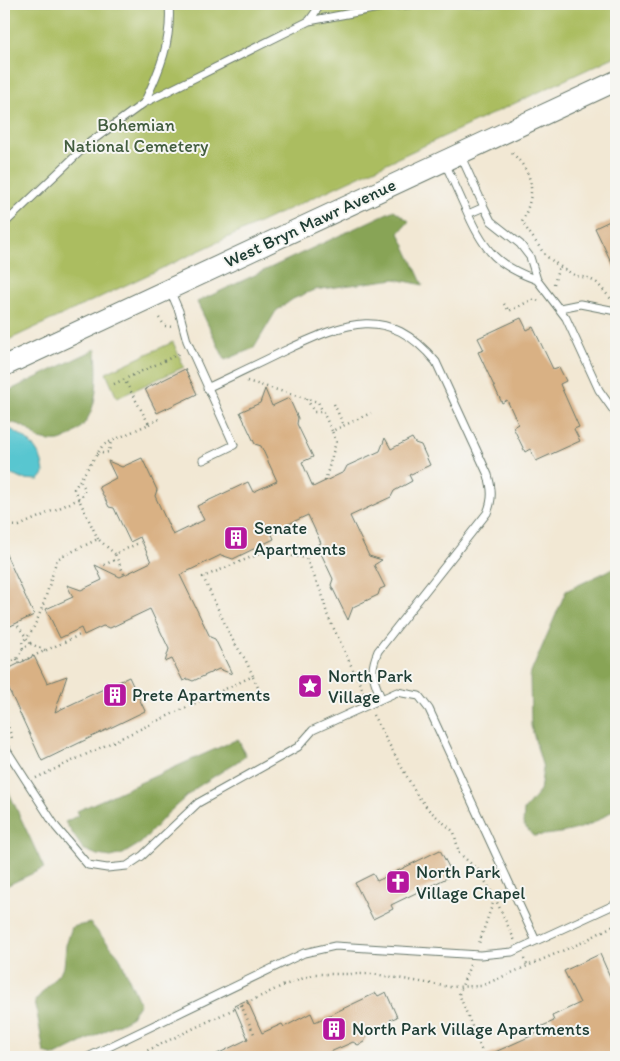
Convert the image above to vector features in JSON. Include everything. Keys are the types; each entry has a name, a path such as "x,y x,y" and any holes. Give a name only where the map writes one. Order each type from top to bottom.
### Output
{"street":[{"name":"West Bryn Mawr Avenue","path":"4,366 616,81"}],"lane":[{"path":"144,103 161,70 169,40 169,4"},
{"path":"310,21 322,4"},
{"path":"4,224 89,143 144,103 310,21 384,7 417,4"},
{"path":"451,157 491,221 520,244 530,257 537,280 560,308 599,390 616,414"},
{"path":"451,157 468,214 482,243 491,255 505,267 537,280"},
{"path":"468,214 484,207"},
{"path":"169,288 190,349 234,444 203,460"},
{"path":"560,308 580,304 616,311"},
{"path":"207,388 325,332 343,326 368,323 388,326 410,338 425,349 436,362 488,475 492,488 492,502 487,513 378,651 372,675 381,698"},
{"path":"4,746 56,827 88,865 107,868 127,866 142,856 198,803 298,747 313,730 397,692 419,696 424,701 536,941"},
{"path":"88,1057 304,953 321,948 335,946 480,955 512,952 616,904"}],"path":[{"path":"512,152 527,173 533,191 522,222 544,255 576,276 597,282 608,296 614,301 616,300"},
{"path":"504,304 509,311 534,299 540,302 554,285 559,266"},
{"path":"159,318 162,323 170,328 183,326"},
{"path":"114,384 190,349"},
{"path":"231,376 318,402 336,442 325,481"},
{"path":"124,379 149,424"},
{"path":"307,399 314,412 323,412"},
{"path":"334,404 344,426"},
{"path":"332,431 371,413"},
{"path":"124,574 115,554 98,539 74,489 103,445 159,419"},
{"path":"97,454 108,452 112,441"},
{"path":"4,525 19,526 79,499 84,494 84,487 80,480"},
{"path":"23,648 22,641 26,639 38,618 57,559 98,539"},
{"path":"115,554 140,542"},
{"path":"264,700 253,676 232,640 203,577 264,552 293,558 306,558 322,594 328,614 366,696"},
{"path":"104,565 117,559"},
{"path":"18,626 31,644 45,650"},
{"path":"16,659 18,663 82,634"},
{"path":"4,665 16,659 23,648 31,644"},
{"path":"35,778 253,676"},
{"path":"4,713 16,746"},
{"path":"373,714 417,795 454,832 459,853 478,870 495,897 516,942"},
{"path":"478,945 495,897"},
{"path":"134,1057 282,986 315,974 385,975 463,987 489,984 583,942 616,924"},
{"path":"524,959 528,967"},
{"path":"470,965 459,994 483,1054"},
{"path":"241,1005 255,1036"}],"green space":[{"name":"Bohemian National Cemetery","path":"4,4 616,4 616,56 4,342"},
{"path":"394,210 409,221 399,233 423,285 395,279 314,290 293,299 276,311 254,348 225,360 197,302"},
{"path":"173,342 184,367 117,398 106,373"},
{"path":"96,349 97,376 94,402 84,424 74,433 60,441 47,441 39,439 19,425 4,423 4,393"},
{"path":"616,567 616,808 586,826 567,832 533,836 523,824 524,810 540,791 543,768 531,726 530,675 566,591"},
{"path":"238,739 246,756 196,788 168,813 141,843 123,854 111,857 97,855 83,849 65,822 79,815 77,811"},
{"path":"4,782 44,868 4,887"},
{"path":"90,923 119,956 140,1004 129,1019 55,1056 44,1053 35,1001 64,967 66,945 72,927"}],"water":[{"path":"10,429 29,442 38,453 44,474 39,480 22,479 4,472 4,430"}],"building":[{"path":"616,218 616,272 595,228"},
{"path":"521,318 527,330 533,327 553,369 559,367 566,381 560,384 579,427 574,429 580,441 536,461 530,449 525,452 513,427 518,424 507,400 502,403 478,352 484,350 478,338"},
{"path":"185,369 197,394 157,413 145,389"},
{"name":"Senate Apartments","path":"265,389 272,406 289,398 298,418 297,424 313,457 302,462 313,487 344,472 347,466 380,451 385,438 391,449 412,438 415,443 421,445 430,465 409,475 412,481 394,491 391,497 350,516 369,556 382,560 374,565 385,587 380,589 378,595 353,607 348,620 331,585 333,579 317,545 321,543 308,515 271,532 274,539 233,559 221,555 180,575 210,637 215,639 232,674 219,669 193,681 188,679 183,681 172,659 165,662 169,649 150,609 110,628 103,626 84,635 81,628 60,638 46,609 73,597 67,585 81,590 102,580 95,565 120,577 151,562 140,537 130,542 114,508 109,507 99,487 116,478 108,461 122,467 142,458 157,490 155,496 173,535 204,520 197,506 248,482 253,492 277,481 261,446 255,444 240,412 260,403"},
{"path":"4,550 34,615 4,629"},
{"name":"Prete Apartments","path":"34,656 47,683 67,676 55,712 129,677 145,711 42,761 4,679 4,671"},
{"name":"North Park Village Chapel","path":"440,850 453,875 391,905 393,909 373,919 355,883 373,874 377,881"},
{"path":"600,954 616,990 616,1057 484,1057 542,1031 540,1027 554,1021 552,1016 580,1003 564,971"},
{"name":"North Park Village Apartments","path":"386,992 397,1017 390,1020 391,1023 368,1034 364,1042 358,1045 353,1042 319,1057 211,1057 248,1039 234,1006 247,1000 262,1033 282,1024 284,1027 311,1013 315,1022 376,993 378,996"}],"place":[{"name":"Senate Apartments","path":"236,538"},
{"name":"North Park Village","path":"310,686"},
{"name":"Prete Apartments","path":"115,695"},
{"name":"North Park Village Chapel","path":"398,882"},
{"name":"North Park Village Apartments","path":"334,1029"}]}
